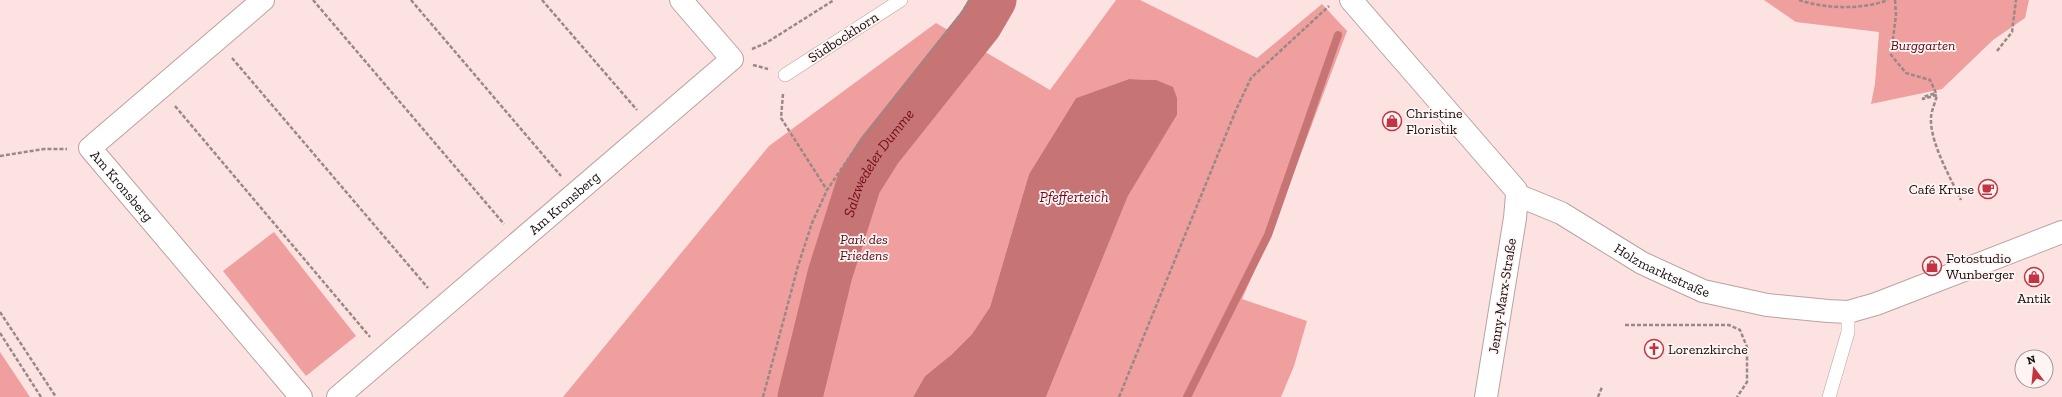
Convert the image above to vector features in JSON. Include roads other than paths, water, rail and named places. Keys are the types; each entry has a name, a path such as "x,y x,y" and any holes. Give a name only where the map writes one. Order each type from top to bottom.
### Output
{"street":[{"name":"Am Kronsberg","path":"263,0 90,148 300,397"},
{"name":"Am Kronsberg","path":"338,397 732,59 681,0"},
{"path":"1342,1 1510,181 1517,195"},
{"name":"Holzmarktstraße","path":"1517,195 1561,213 1642,263 1704,291 1767,305 1848,312 1892,299 2062,232"},
{"name":"Jenny-Marx-Straße","path":"1486,397 1515,218 1517,195"}],"lane":[{"name":"Südbockhorn","path":"785,75 901,0"},
{"path":"1829,397 1848,332 1848,312"}],"water":[{"name":"Pfefferteich","path":"1129,79 1156,80 1173,87 1177,98 1177,115 1128,196 1046,397 913,397 925,376 951,355 972,334 990,307 1029,174 1076,98"}],"waterway":[{"name":"Salzwedeler Dumme","path":"800,397 830,274 859,183 879,151 980,24 994,0"},
{"path":"1187,397 1268,235 1338,35"}],"place":[{"name":"Christine Floristik","path":"1392,121"},
{"name":"Café Kruse","path":"1988,189"},
{"name":"Fotostudio Wunberger","path":"1932,266"},
{"name":"Antik","path":"2034,277"},
{"name":"Lorenzkirche","path":"1654,349"}],"park label":[{"name":"Burggarten","path":"1923,45"},
{"name":"Park des Friedens","path":"864,248"}]}
